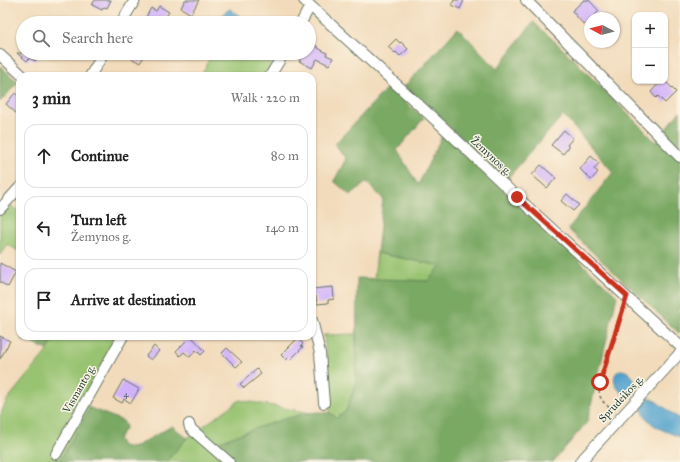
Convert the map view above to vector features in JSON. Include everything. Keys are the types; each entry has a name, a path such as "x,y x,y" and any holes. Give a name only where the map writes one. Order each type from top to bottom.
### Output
{"street":[{"path":"125,16 135,0"},
{"path":"526,0 680,157"},
{"path":"303,16 307,3"},
{"name":"Žemynos g.","path":"307,3 680,346"},
{"path":"0,55 19,72"},
{"path":"92,72 100,60"},
{"path":"272,72 280,60"},
{"path":"0,209 16,191"},
{"path":"316,336 320,353 324,403"},
{"name":"Vismanto g.","path":"56,454 121,340"},
{"name":"Sprudeikos g.","path":"580,462 680,353"},
{"path":"189,424 190,428 229,462"}],"path":[{"path":"621,417 603,403 599,397 598,390 627,296"}],"green space":[{"path":"533,22 560,46 656,142 680,111 680,334 568,229 613,172 563,115 507,179 404,87 458,28 497,69"},
{"path":"209,60 266,60 272,63 267,72 203,72"},
{"path":"0,66 16,80 16,84 0,102"},
{"path":"388,87 424,118 397,150 418,185 443,134 617,296 587,422 553,462 221,462 218,459 221,441 291,417 319,412 329,413 337,418 346,411 356,383 357,278 428,281 441,266 377,253 383,199 367,182 350,195 334,181 346,159 335,144"},
{"path":"8,204 16,209 16,250 7,244 0,255 0,212"},
{"path":"377,253 441,266 428,281 374,279"},
{"path":"356,334 356,383 346,411 337,418 330,413 330,387 324,335"},
{"path":"24,340 53,340 48,350"},
{"path":"53,340 116,340 81,402 90,408 60,460 47,462 0,462 0,416 7,400 48,350"},
{"path":"240,400 311,413 274,422 218,459 221,462 166,462 187,438"},
{"path":"90,408 123,421 126,427 118,439 122,446 133,448 172,426 187,438 166,462 47,462 60,460"}],"water":[{"path":"230,9 240,16 223,16 224,13"},
{"path":"620,370 625,371 634,379 635,388 631,396 622,393 616,386 616,373"},
{"path":"648,398 653,399 680,419 680,437 658,428 649,420 642,409"}],"building":[{"path":"95,0 111,0 107,8 104,7 102,10 92,5"},
{"path":"185,0 199,0 191,14 181,8"},
{"path":"454,0 464,0 460,9 452,5"},
{"path":"584,0 589,0 599,11 584,12 584,25 572,11"},
{"path":"159,6 169,12 166,16 147,16 151,8 156,11"},
{"path":"396,39 408,49 400,56 388,47"},
{"path":"316,46 327,53 326,55 333,58 329,65 317,59 312,68 299,61 316,60"},
{"path":"135,60 142,60 140,63"},
{"path":"658,84 668,84 676,92 665,103 658,96 656,98 651,92"},
{"path":"15,93 16,94 16,113 6,104"},
{"path":"564,130 573,138 567,145 569,147 563,154 551,145"},
{"path":"591,156 599,163 594,169 598,172 591,180 580,169"},
{"path":"541,165 556,178 547,188 532,175"},
{"path":"567,194 579,205 573,211 561,201"},
{"path":"0,263 16,272 8,287 0,282"},
{"path":"333,287 334,299 328,300 328,303 317,304 316,289"},
{"path":"0,336 10,341 0,359"},
{"path":"185,340 195,340 205,351 201,355 196,350 190,357 184,352 180,356 176,351 186,341"},
{"path":"296,340 300,340 303,344 301,346 303,347 291,359 289,357 286,360 281,355"},
{"path":"154,346 159,351 151,360 146,356"},
{"path":"227,348 242,362 236,367 222,353"},
{"path":"257,369 261,374 244,388 240,384"},
{"path":"123,380 139,389 131,403 124,399 122,403 113,398"}],"route":[{"path":"517,197 627,296 600,382"}]}
